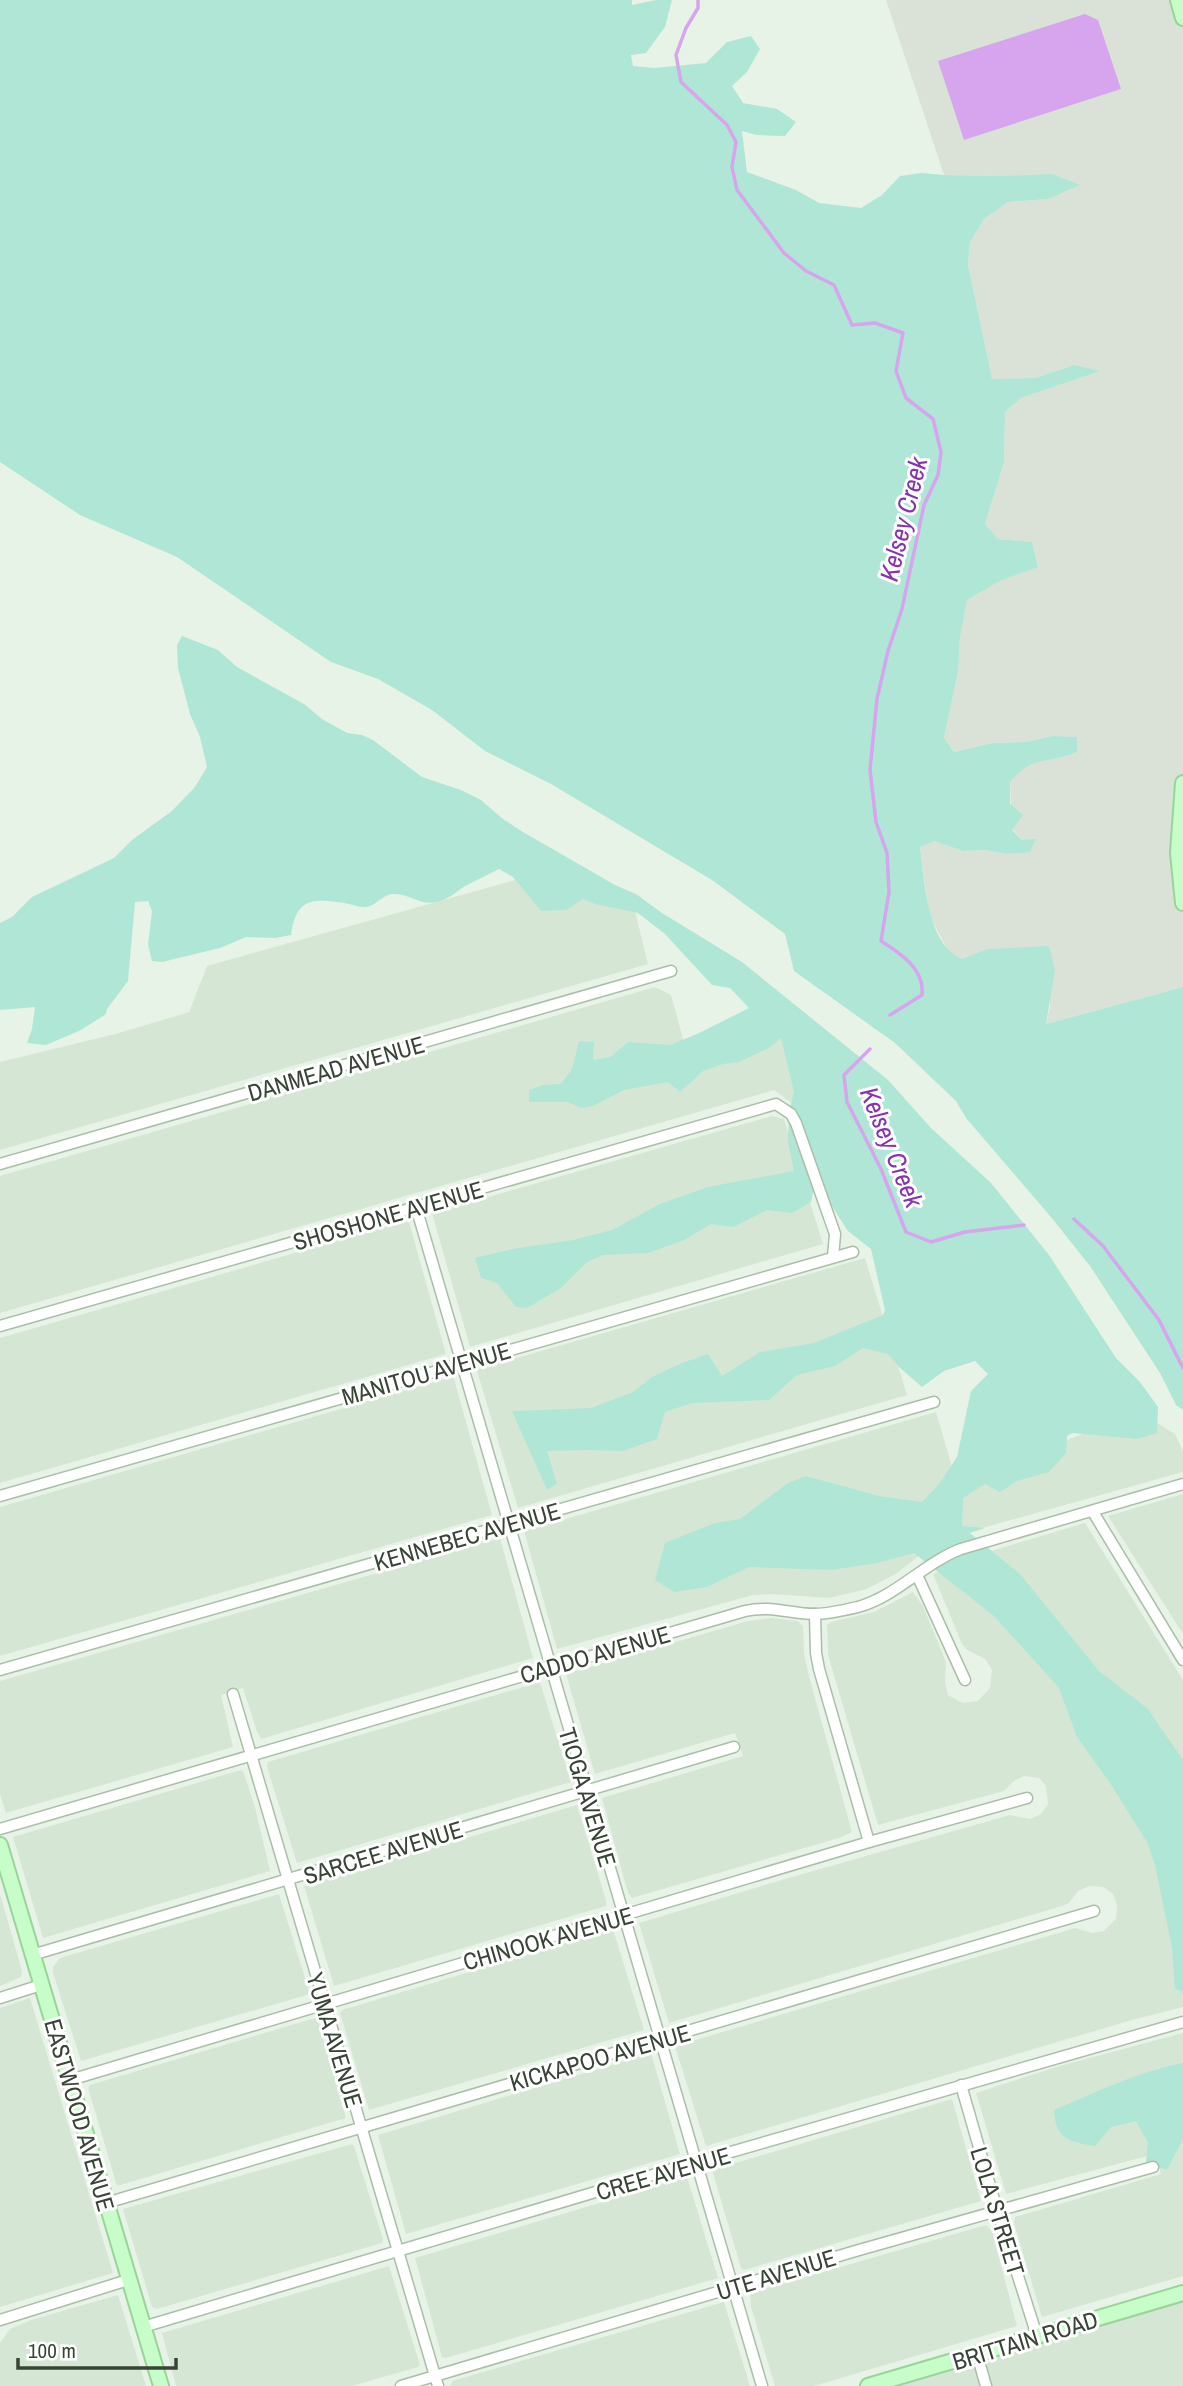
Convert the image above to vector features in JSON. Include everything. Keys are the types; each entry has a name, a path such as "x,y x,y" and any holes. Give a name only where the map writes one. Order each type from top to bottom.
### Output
{"street":[{"path":"1178,0 1183,18"},
{"path":"1183,783 1178,845 1183,903"},
{"name":"DANMEAD AVENUE","path":"0,1164 671,971"},
{"name":"SHOSHONE AVENUE","path":"0,1326 776,1104 791,1114 796,1123 835,1234 833,1257"},
{"name":"TIOGA AVENUE","path":"416,1207 762,2386"},
{"name":"MANITOU AVENUE","path":"0,1496 853,1252"},
{"name":"KENNEBEC AVENUE","path":"0,1670 934,1402"},
{"name":"CADDO AVENUE","path":"0,1829 753,1609 775,1608 815,1614 852,1608 883,1598 946,1555 961,1549 1183,1484"},
{"path":"1093,1512 1183,1660"},
{"path":"917,1575 965,1679"},
{"path":"815,1614 819,1669 869,1843"},
{"name":"YUMA AVENUE","path":"233,1694 436,2381"},
{"name":"SARCEE AVENUE","path":"32,1955 734,1747"},
{"name":"CHINOOK AVENUE","path":"70,2080 1027,1798"},
{"name":"EASTWOOD AVENUE","path":"0,1845 160,2386"},
{"name":"KICKAPOO AVENUE","path":"106,2203 1094,1912"},
{"path":"0,1998 41,1984"},
{"name":"CREE AVENUE","path":"144,2327 696,2162 1183,2022"},
{"name":"LOLA STREET","path":"961,2085 1037,2336"},
{"name":"UTE AVENUE","path":"401,2386 436,2381 732,2287 1153,2166"},
{"path":"0,2320 128,2280"},
{"name":"BRITTAIN ROAD","path":"868,2386 1183,2293"},
{"path":"977,2354 986,2386"}],"shaded area":[{"path":"0,0 632,0 632,5 672,0 665,27 646,53 631,55 633,66 654,68 706,63 727,42 751,36 760,49 747,72 732,86 743,103 777,109 796,122 785,136 757,135 742,131 747,172 796,190 819,203 861,208 882,195 900,176 922,173 1003,176 1052,174 1080,185 1048,199 1008,202 984,219 970,242 968,264 992,379 1035,378 1074,365 1100,371 1021,398 1005,412 1004,462 985,524 998,539 1032,542 1038,567 1000,581 967,600 960,638 958,672 944,738 954,752 992,743 1027,742 1052,736 1077,737 1077,752 1035,763 1010,782 1010,804 1023,815 1012,830 1022,840 1036,839 1030,852 1007,854 985,850 963,851 934,841 920,847 929,910 941,940 950,951 962,959 987,949 1049,946 1055,970 1046,1024 1183,987 1183,1410 1176,1405 1160,1373 1090,1266 966,1118 956,1101 895,1043 794,971 785,934 712,880 551,784 485,751 432,710 378,679 331,662 177,557 80,515 0,462"},
{"path":"886,0 1183,0 1183,987 1046,1024 1050,1007 1049,947 987,949 961,960 950,954 929,915 920,847 934,841 963,851 985,850 1007,854 1022,840 1012,829 1010,782 1023,767 1077,752 1077,737 1052,736 1027,742 992,743 954,752 944,738 958,672 960,638 967,600 1000,581 1038,566 1032,542 998,539 985,524 1004,462 1005,412 1021,398 1099,371 1071,366 1035,378 992,380 968,263 970,242 984,219 1008,202 1048,199 1003,176 944,175"},
{"path":"1085,14 1098,20 1121,89 964,140 938,61"},
{"path":"182,636 218,650 237,667 304,704 322,719 347,733 373,740 422,777 481,800 523,832 615,885 636,894 742,962 888,1080 931,1128 991,1183 1049,1255 1116,1358 1140,1382 1158,1407 1157,1433 1137,1439 1073,1433 1067,1436 1066,1453 1049,1472 1017,1481 1000,1492 985,1484 963,1498 962,1526 985,1528 970,1533 1020,1574 1099,1671 1147,1708 1183,1760 1183,1993 1175,1988 1172,1948 1155,1865 1147,1842 1077,1737 1059,1688 994,1616 914,1553 877,1563 831,1570 749,1567 707,1587 674,1592 655,1580 665,1543 715,1523 740,1519 788,1483 806,1476 879,1496 922,1502 939,1484 957,1457 971,1391 988,1374 975,1361 944,1371 922,1387 888,1354 863,1348 835,1366 797,1375 769,1400 692,1403 665,1412 657,1439 623,1451 547,1451 557,1484 547,1490 512,1411 591,1408 633,1392 652,1377 708,1354 722,1376 760,1352 814,1343 883,1315 885,1310 871,1249 848,1231 830,1203 814,1187 811,1202 792,1213 767,1210 733,1227 711,1224 684,1240 648,1253 603,1255 586,1263 561,1288 527,1308 516,1307 497,1283 481,1278 475,1258 612,1230 660,1204 708,1187 794,1171 788,1141 789,1112 794,1092 781,1038 769,1048 739,1062 703,1071 680,1092 668,1082 624,1090 593,1106 581,1108 568,1102 529,1102 529,1090 543,1085 561,1084 572,1069 579,1041 594,1042 593,1060 610,1057 628,1042 670,1045 749,1008 730,988 712,985 665,934 638,913 583,899 566,910 541,911 513,877 499,869 437,902 431,903 395,894 387,895 366,907 333,901 315,901 302,907 297,914 291,935 275,938 246,937 220,948 162,962 152,961 148,945 152,911 148,901 135,902 128,981 106,1014 81,1030 46,1045 27,1043 35,1007 0,1010 0,923 12,917 32,897 114,858 132,840 172,811 195,787 207,767 178,668 177,645"},
{"path":"540,873 633,903 648,964 0,1150 0,1062 119,1033 189,1012 207,966"},
{"path":"655,987 671,995 685,1046 794,1031 797,1107 774,1090 0,1313 0,1176"},
{"path":"772,1116 784,1119 823,1244 470,1347 432,1213"},
{"path":"409,1222 446,1354 0,1483 0,1338"},
{"path":"865,1258 907,1395 518,1508 478,1369"},
{"path":"452,1377 492,1515 0,1656 0,1507"},
{"path":"936,1412 955,1477 1020,1458 1085,1433 1151,1419 1175,1434 1183,1451 1183,1472 954,1536 929,1548 897,1573 867,1589 829,1598 753,1595 557,1649 524,1531"},
{"path":"1183,1494 1183,1634 1108,1516"},
{"path":"1085,1523 1183,1680 1183,2007 706,2146 675,2046 1075,1928 1092,1933 1104,1931 1116,1919 1117,1905 1113,1894 1103,1887 1089,1886 1078,1891 1069,1903 1062,1906 669,2023 639,1923 1010,1815 1030,1819 1041,1814 1048,1804 1046,1786 1039,1778 1024,1776 1004,1791 878,1825 828,1655 827,1625 874,1612 913,1592 923,1606 946,1662 945,1682 948,1695 963,1703 978,1701 990,1688 992,1670 985,1659 967,1650 962,1644 933,1574 964,1559"},
{"path":"500,1538 533,1658 261,1739 243,1688 221,1695 233,1747 6,1813 0,1794 0,1681"},
{"path":"771,1618 798,1621 803,1626 804,1654 809,1676 852,1832 632,1898 628,1893 602,1798 743,1756 735,1733 595,1774 566,1674 748,1621"},
{"path":"540,1682 571,1782 297,1863 267,1767 268,1762"},
{"path":"241,1770 256,1811 270,1871 43,1938 13,1837"},
{"path":"577,1805 606,1906 334,1986 304,1886"},
{"path":"0,1894 22,1971 21,1977 0,1986"},
{"path":"279,1894 310,1994 81,2061 53,1973 53,1967 60,1958"},
{"path":"613,1929 644,2030 369,2110 340,2013 342,2010"},
{"path":"30,1998 113,2273 0,2307 0,2008"},
{"path":"315,2018 318,2020 346,2118 117,2186 88,2088 90,2085"},
{"path":"1183,2033 1183,2276 1042,2317 1014,2223 1015,2217 1161,2174 1155,2154 1006,2194 976,2093 1056,2067"},
{"path":"651,2053 680,2154 406,2234 378,2135"},
{"path":"1183,2063 1183,2139 1167,2170 1146,2162 1148,2143 1136,2121 1111,2127 1095,2146 1071,2140 1057,2127 1054,2110 1133,2077"},
{"path":"952,2099 981,2201 744,2270 741,2268 712,2170"},
{"path":"352,2144 383,2239 382,2243 157,2309 152,2307 123,2209"},
{"path":"687,2177 718,2278 442,2357 415,2258"},
{"path":"986,2225 992,2231 1017,2326 814,2386 775,2386 751,2307 750,2293"},
{"path":"389,2266 420,2365 418,2367 352,2386 176,2386 162,2333"},
{"path":"1183,2293 1183,2386 868,2386"},
{"path":"118,2295 146,2386 0,2386 0,2343 10,2329 31,2320"},
{"path":"724,2302 750,2386 451,2386 452,2381"}],"waterway":[{"name":"Kelsey Creek","path":"698,0 698,8 686,28 676,55 681,82 727,125 736,142 732,167 737,190 784,253 806,271 834,285 852,325 875,323 903,333 896,371 906,398 933,419 941,452 938,475 924,505 902,609 888,651 877,699 870,770 876,822 887,853 889,892 881,941 910,963 920,977 922,986 922,995 890,1015"},
{"name":"Kelsey Creek","path":"870,1049 844,1075 847,1102 881,1169 906,1232 931,1242 965,1232 1024,1225"},
{"name":"Kelsey Creek","path":"1074,1219 1103,1246 1159,1320 1183,1368"}]}
